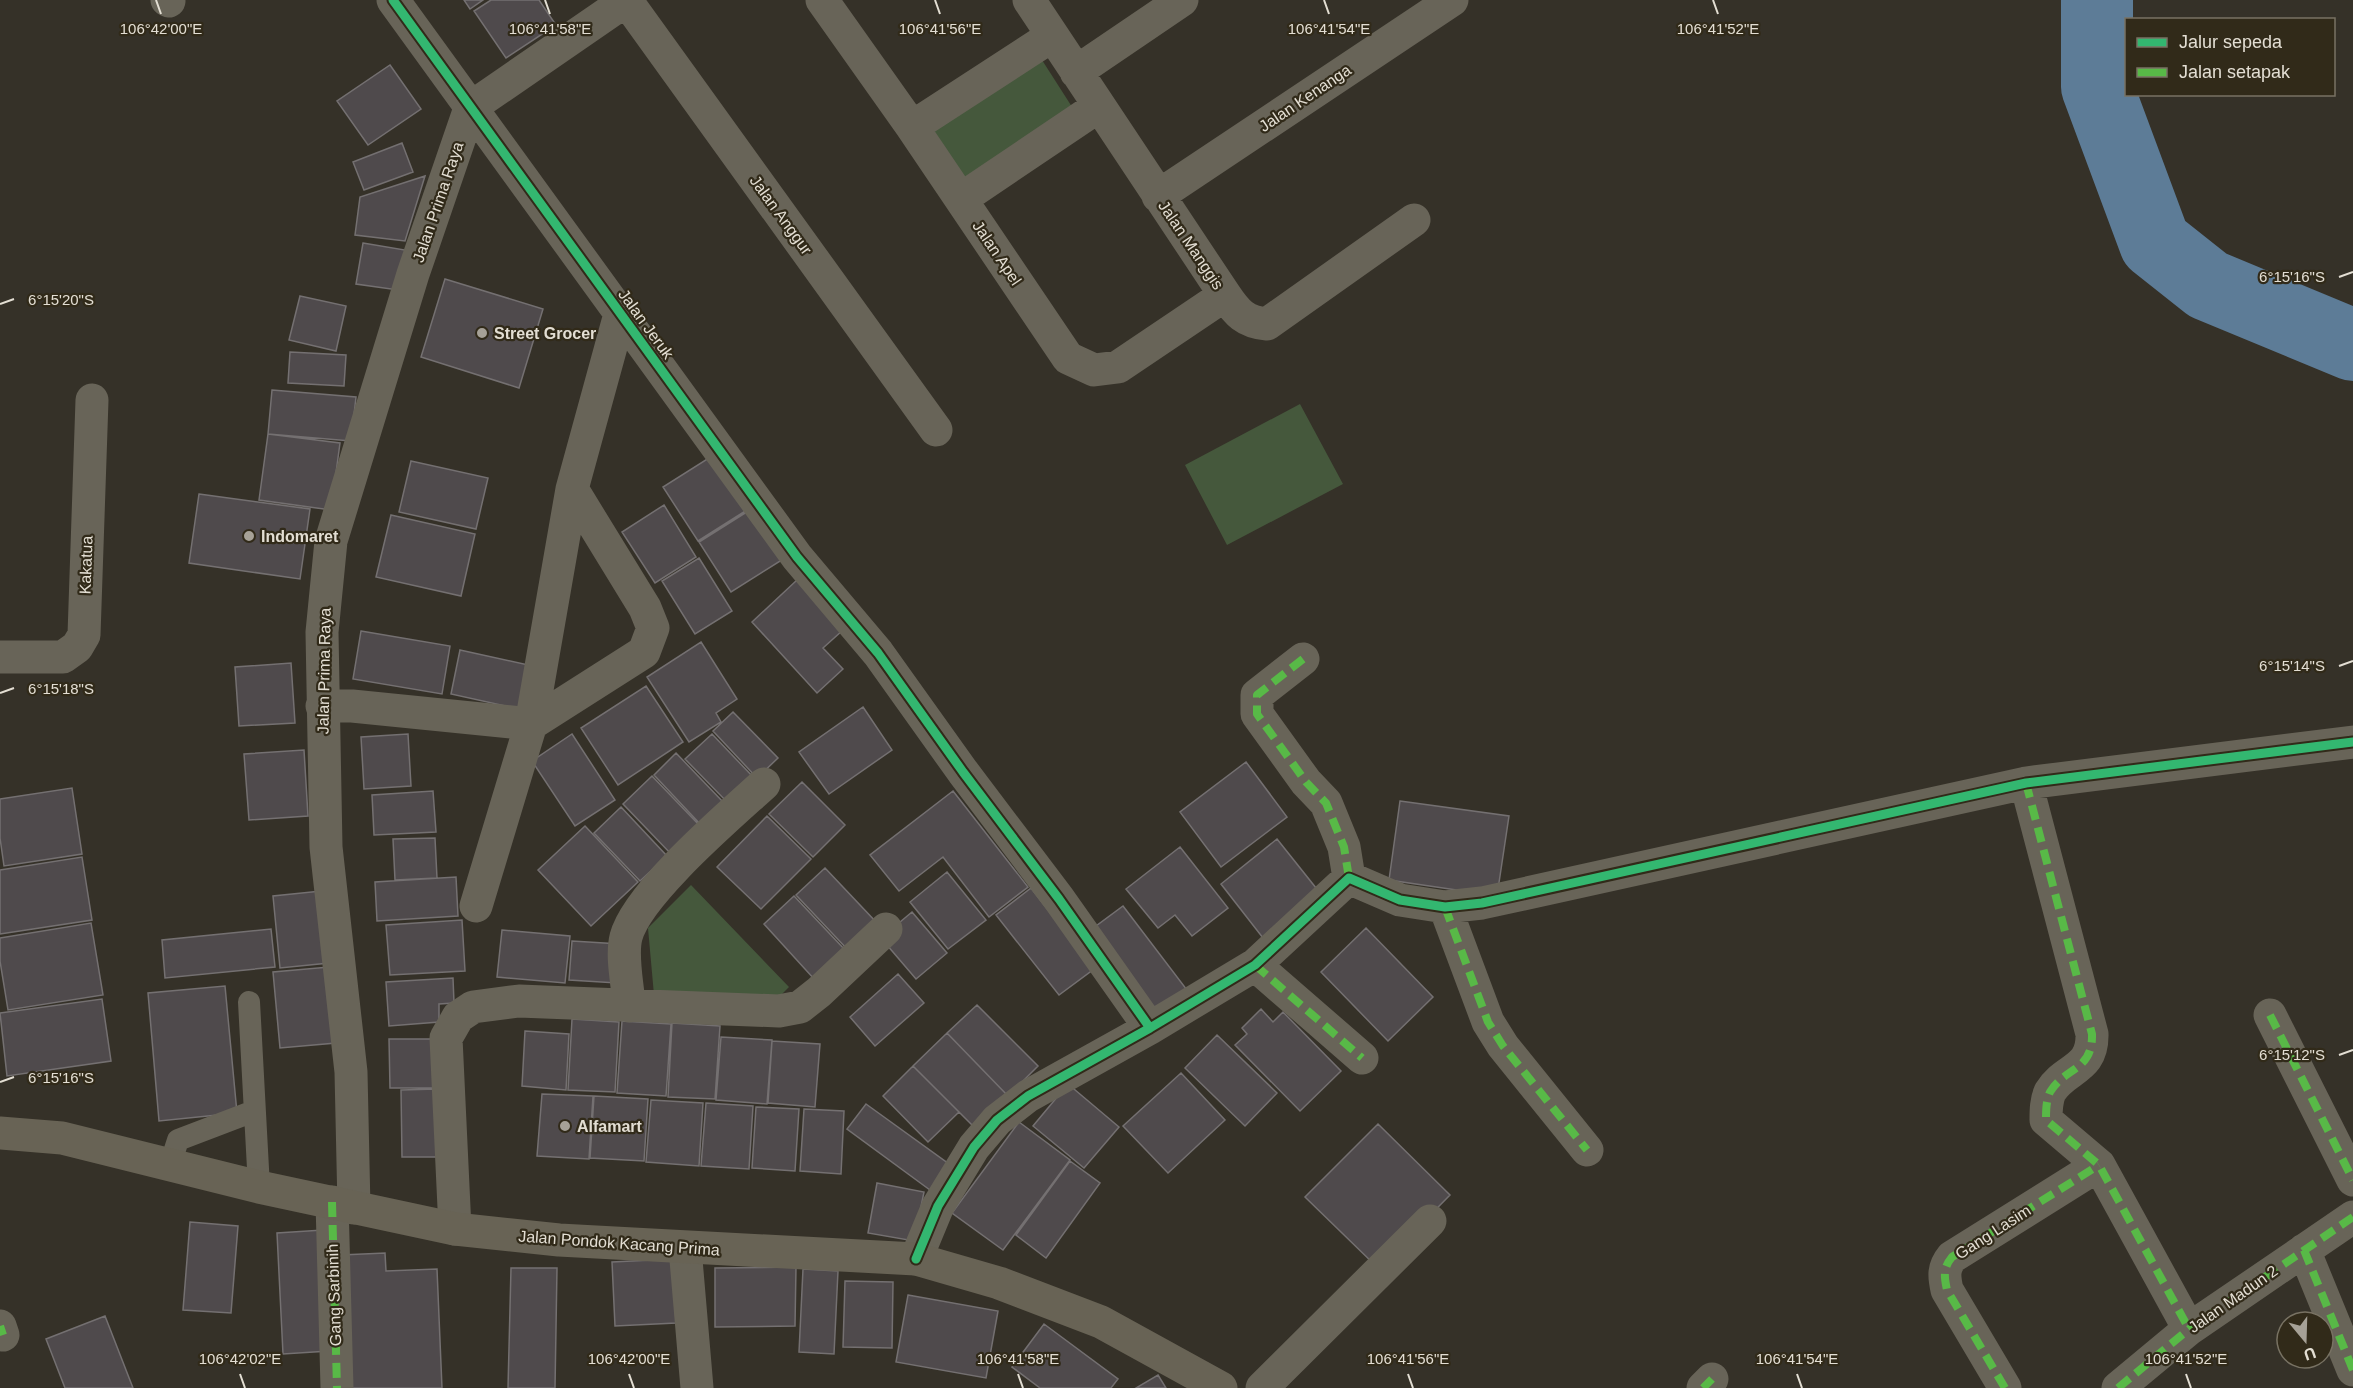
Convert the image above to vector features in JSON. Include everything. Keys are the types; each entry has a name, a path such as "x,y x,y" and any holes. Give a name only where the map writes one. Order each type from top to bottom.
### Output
{"street":[{"path":"393,0 470,108 627,0"},
{"name":"Jalan Anggur","path":"627,0 936,430"},
{"name":"Jalan Apel","path":"822,0 912,127 1068,358 1094,370 1118,367 1225,295"},
{"name":"Jalan Manggis","path":"1029,0 1238,314 1251,322 1267,324 1414,220"},
{"path":"1077,72 1182,0"},
{"name":"Jalan Kenanga","path":"1158,196 1452,0"},
{"path":"912,127 1052,36"},
{"path":"961,199 1099,106"},
{"name":"Jalan Jeruk","path":"470,108 797,557 878,653 963,772 1059,899 1150,1028"},
{"name":"Jalan Prima Raya","path":"343,1205 351,1072 326,847 322,706 322,632 331,541 413,274 470,108"},
{"path":"477,906 531,724 572,489 620,314"},
{"name":"Kakatua","path":"0,657 63,657 77,646 84,635 92,400"},
{"path":"322,706 352,706 531,724 644,652 650,640 652,628 645,608 572,489"},
{"path":"1303,659 1257,695 1257,714 1306,782 1326,803 1344,848 1349,878"},
{"path":"1349,878 1400,900 1444,907 1482,903 2026,783 2353,742"},
{"path":"2026,783 2092,1034 2092,1048 2087,1059 2051,1091 2046,1104 2046,1120 2099,1165 2189,1329"},
{"path":"629,1006 625,940 631,921 686,856 764,784"},
{"path":"915,1259 938,1206 974,1147 997,1120 1028,1096 1150,1028 1255,965 1349,878"},
{"path":"1444,907 1488,1022 1503,1046 1587,1150"},
{"path":"455,1229 446,1038 459,1017 473,1006 519,1001 779,1011 800,1007 886,929"},
{"path":"1255,965 1362,1058"},
{"path":"2270,1015 2353,1179"},
{"name":"Jalan Pondok Kacang Prima","path":"0,1133 62,1138 259,1187 455,1229 559,1240 915,1259 999,1283 1101,1322 1221,1388"},
{"name":"Gang Lasim","path":"2005,1388 1947,1290 1944,1276 1946,1264 1952,1257 2099,1165"},
{"name":"Gang Sarbinih","path":"337,1388 343,1205"},
{"name":"Jalan Madun 2","path":"2118,1388 2189,1329 2353,1217"},
{"path":"1262,1388 1430,1221"},
{"path":"685,1248 697,1388"},
{"path":"2304,1250 2353,1370"}],"lane":[{"path":"249,1002 259,1187"},
{"path":"170,1165 178,1140 254,1111"}],"green space":[{"path":"1042,60 1074,110 963,183 930,133"},
{"path":"1300,404 1343,484 1227,545 1185,465"},
{"path":"691,885 789,987 770,1006 654,995 648,928"}],"building":[{"path":"464,0 483,0 470,9"},
{"path":"491,0 539,0 556,25 506,58 474,11"},
{"path":"390,65 421,109 368,145 337,101"},
{"path":"402,143 413,172 364,190 353,162"},
{"path":"425,176 405,241 355,235 360,197"},
{"path":"363,243 405,250 398,290 356,284"},
{"name":"Street Grocer","path":"445,279 543,309 519,388 421,357"},
{"path":"300,296 346,306 336,351 289,340"},
{"path":"290,352 346,355 344,386 288,383"},
{"path":"272,390 356,397 351,441 268,434"},
{"path":"268,434 340,443 331,510 259,500"},
{"path":"712,456 747,510 698,541 663,487"},
{"path":"411,461 488,478 476,529 399,512"},
{"name":"Indomaret","path":"199,494 310,509 300,579 189,563"},
{"path":"664,505 696,557 655,583 622,532"},
{"path":"753,508 785,558 731,592 699,542"},
{"path":"391,515 475,534 461,596 376,577"},
{"path":"699,558 732,611 695,634 662,581"},
{"path":"797,580 843,630 823,648 843,669 817,693 752,622"},
{"path":"361,631 450,646 442,694 353,679"},
{"path":"701,642 737,699 716,713 721,722 689,742 647,677"},
{"path":"460,650 533,666 524,710 451,694"},
{"path":"291,663 295,723 239,726 235,667"},
{"path":"646,686 683,742 618,785 581,728"},
{"path":"863,707 892,750 829,794 799,752"},
{"path":"733,712 778,758 757,778 713,731"},
{"path":"408,734 411,786 364,789 361,737"},
{"path":"572,734 615,800 575,826 532,761"},
{"path":"712,734 756,780 730,805 685,759"},
{"path":"304,750 308,816 249,820 244,754"},
{"path":"676,753 725,804 702,826 654,775"},
{"path":"1246,762 1287,817 1221,867 1180,812"},
{"path":"652,776 701,827 672,855 623,804"},
{"path":"802,782 845,825 813,857 769,814"},
{"path":"72,788 82,854 4,866 0,838 0,799"},
{"path":"433,791 436,832 374,835 372,795"},
{"path":"953,791 1028,887 989,917 943,857 899,891 870,855"},
{"path":"1400,801 1509,816 1497,896 1389,880"},
{"path":"621,807 667,856 640,881 594,833"},
{"path":"767,816 811,859 761,909 717,867"},
{"path":"585,826 638,882 591,926 538,870"},
{"path":"435,838 437,878 395,880 393,839"},
{"path":"1277,839 1320,893 1263,938 1221,884"},
{"path":"1180,847 1228,908 1192,936 1175,915 1158,928 1126,889"},
{"path":"82,857 92,920 0,934 0,870"},
{"path":"825,868 877,923 848,950 796,895"},
{"path":"947,872 986,920 948,949 910,902"},
{"path":"456,877 458,916 377,921 375,882"},
{"path":"1031,888 1094,969 1059,995 996,915"},
{"path":"321,891 329,963 280,968 273,896"},
{"path":"794,896 846,951 815,980 764,924"},
{"path":"1123,906 1187,990 1153,1016 1088,932"},
{"path":"912,912 947,953 916,979 881,938"},
{"path":"462,920 465,971 390,975 386,925"},
{"path":"91,923 103,995 8,1010 0,961 0,938"},
{"path":"1366,928 1433,997 1388,1041 1321,972"},
{"path":"271,929 275,967 165,978 162,940"},
{"path":"502,930 570,936 565,983 497,977"},
{"path":"572,941 620,944 617,983 569,980"},
{"path":"329,967 336,1043 280,1048 273,972"},
{"path":"898,974 924,1003 875,1046 850,1017"},
{"path":"453,978 454,1003 439,1004 439,1022 389,1026 386,982"},
{"path":"225,986 237,1113 159,1121 148,993"},
{"path":"102,999 111,1061 7,1076 0,1013"},
{"path":"977,1005 1038,1066 1008,1096 947,1033"},
{"path":"1261,1009 1273,1022 1283,1012 1341,1071 1300,1111 1235,1045 1247,1034 1242,1028"},
{"path":"572,1019 619,1022 615,1092 568,1090"},
{"path":"622,1021 671,1024 666,1096 617,1093"},
{"path":"672,1023 720,1026 715,1099 668,1097"},
{"path":"525,1031 569,1034 566,1090 522,1086"},
{"path":"947,1033 1008,1096 975,1128 913,1066"},
{"path":"1217,1035 1277,1093 1245,1126 1185,1068"},
{"path":"721,1037 772,1040 767,1104 716,1100"},
{"path":"389,1039 439,1039 439,1088 390,1088"},
{"path":"772,1041 820,1044 815,1107 768,1103"},
{"path":"913,1066 959,1112 928,1142 883,1096"},
{"path":"1181,1073 1225,1120 1168,1173 1123,1126"},
{"path":"1068,1084 1119,1127 1084,1168 1033,1126"},
{"path":"437,1089 438,1157 402,1157 401,1090"},
{"name":"Alfamart","path":"542,1094 593,1096 589,1159 537,1156"},
{"path":"594,1096 648,1099 644,1161 590,1158"},
{"path":"651,1100 703,1103 699,1166 646,1162"},
{"path":"706,1103 753,1106 749,1169 701,1166"},
{"path":"866,1104 949,1164 930,1190 847,1129"},
{"path":"756,1107 799,1109 795,1171 752,1168"},
{"path":"804,1109 844,1111 841,1174 800,1171"},
{"path":"1019,1122 1070,1160 1003,1250 952,1213"},
{"path":"1378,1124 1450,1195 1378,1268 1305,1197"},
{"path":"1070,1161 1100,1183 1046,1258 1016,1235"},
{"path":"877,1183 924,1192 914,1241 868,1233"},
{"path":"190,1222 238,1226 231,1313 183,1310"},
{"path":"323,1230 329,1351 283,1354 277,1233"},
{"path":"385,1253 386,1271 437,1269 442,1388 347,1388 341,1255"},
{"path":"673,1259 676,1323 615,1326 612,1262"},
{"path":"796,1267 795,1326 715,1327 715,1268"},
{"path":"511,1268 557,1268 555,1388 508,1388"},
{"path":"803,1269 838,1271 834,1354 799,1352"},
{"path":"845,1281 893,1282 892,1348 843,1347"},
{"path":"908,1295 998,1311 986,1378 896,1362"},
{"path":"105,1316 133,1388 65,1388 46,1339"},
{"path":"1044,1324 1118,1379 1111,1388 1040,1388 1012,1367"},
{"path":"1158,1375 1166,1388 1136,1388"}],"waterway":[{"path":"2097,0 2097,87 2155,243 2208,285 2353,345"}],"marked path":[{"path":"1303,659 1257,695 1257,714 1306,782 1326,803 1344,847 1349,878"},
{"path":"2026,783 2092,1034 2091,1046 2083,1062 2056,1084 2050,1092 2046,1120 2099,1165 2189,1329"},
{"path":"1445,907 1488,1022 1503,1046 1587,1150"},
{"path":"1255,965 1362,1058"},
{"path":"2270,1015 2353,1180"},
{"path":"2005,1388 1947,1290 1945,1276 1947,1265 1952,1257 2099,1165"},
{"path":"332,1202 337,1388"},
{"path":"2118,1388 2189,1329 2353,1217"},
{"path":"2304,1250 2353,1370"},
{"path":"0,1326 3,1335"},
{"path":"1703,1388 1712,1379"}],"cycle path":[{"path":"393,0 797,557 878,653 963,772 1059,899 1150,1028"},
{"path":"916,1259 938,1206 974,1147 997,1120 1028,1096 1150,1028 1255,965 1349,878 1400,900 1445,907 1482,903 2026,783 2353,742"}],"place":[{"name":"Street Grocer","path":"482,333"},
{"name":"Indomaret","path":"249,536"},
{"name":"Alfamart","path":"565,1126"}]}
